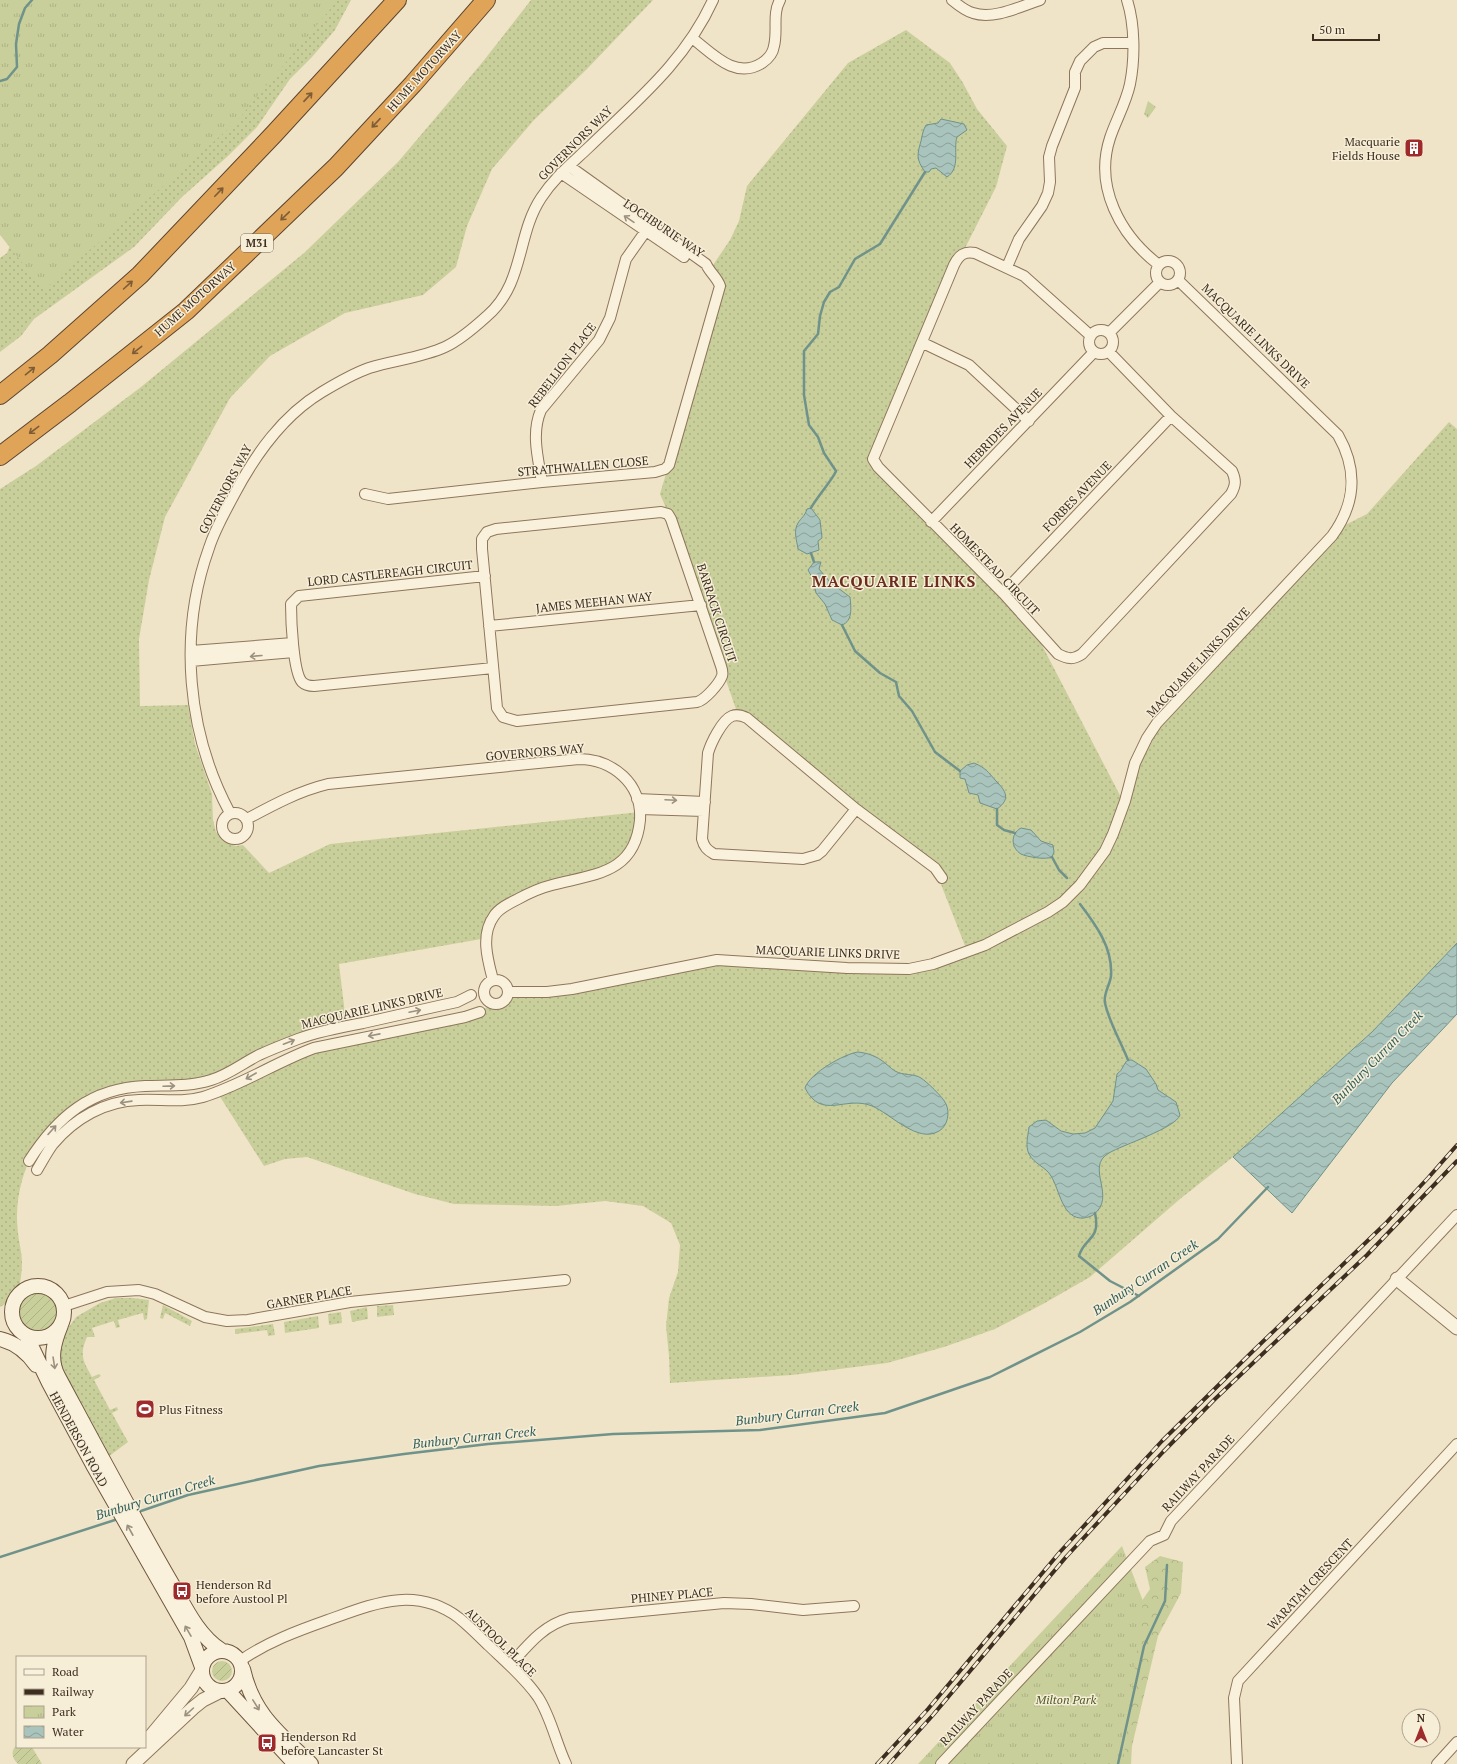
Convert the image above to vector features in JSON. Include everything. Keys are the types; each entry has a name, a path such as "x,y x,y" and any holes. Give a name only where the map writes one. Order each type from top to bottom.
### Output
{"highway":[{"path":"0,395 50,355 140,275 274,134 397,0"},
{"name":"HUME MOTORWAY","path":"0,456 186,311 336,167 486,0"}],"main road":[{"path":"0,1307 15,1298 26,1288 35,1285 45,1286 57,1293 64,1306 64,1316 61,1325 46,1337 36,1338 24,1334 0,1330"},
{"path":"15,1298 12,1307 12,1316 16,1326 24,1334"},
{"name":"HENDERSON ROAD","path":"61,1325 54,1345 53,1355 55,1371 99,1463"},
{"name":"HENDERSON ROAD","path":"24,1334 49,1383 99,1463 154,1562 191,1637 202,1669"},
{"path":"0,1339 15,1344 24,1350 32,1358 49,1383"},
{"name":"HENDERSON ROAD","path":"154,1562 207,1640 221,1650"},
{"path":"241,1665 242,1677 239,1682 233,1688 225,1691 215,1690 207,1685 203,1677 202,1669 204,1662 210,1655 221,1650 232,1653 241,1665 248,1689 260,1711 310,1764"},
{"path":"225,1691 295,1764"}],"street":[{"name":"GOVERNORS WAY","path":"230,814 219,794 207,760 195,716 191,681 191,656 195,601 199,579 210,546 236,492 261,448 294,412 318,394 341,380 368,368 433,352 449,345 488,315 502,301 511,286 530,218 551,183 666,72 692,38 713,0"},
{"path":"692,38 730,66 744,70 755,67 768,58 773,49 776,7 780,0"},
{"path":"952,0 973,13 982,14 991,14 1040,0"},
{"path":"1127,0 1132,26 1133,63 1130,85 1106,154 1107,192 1113,210 1134,242 1149,258 1159,265"},
{"path":"1007,267 1019,239 1042,206 1048,192 1050,182 1049,157 1075,88 1075,72 1080,61 1094,47 1103,43 1132,43"},
{"name":"LOCHBURIE WAY","path":"569,166 703,270 708,270"},
{"name":"LOCHBURIE WAY","path":"561,173 648,228"},
{"name":"REBELLION PLACE","path":"542,482 535,434 535,426 539,414 599,340 610,318 626,259 648,228"},
{"name":"HOMESTEAD CIRCUIT","path":"1091,336 1030,280 1007,267 975,253 968,252 959,256 873,459 878,467 1002,593 1058,654 1067,658 1075,659 1082,654 1231,494 1235,486 1235,478 1232,471 1171,416 1109,352"},
{"path":"1166,261 1176,264 1180,272 1178,280 1167,285 1160,282 1156,273 1159,265 1166,261"},
{"name":"STRATHWALLEN CLOSE","path":"365,494 388,499 542,482 655,472 665,469 669,465 719,293 720,286 717,278 708,270"},
{"name":"MACQUARIE LINKS DRIVE","path":"508,992 547,992 572,989 718,960 848,968 909,969 951,958 985,946 1032,922 1063,902 1080,885 1105,851 1114,834 1135,763 1147,738 1157,723 1332,536 1343,519 1350,498 1352,469 1344,446 1338,435 1178,280"},
{"path":"1109,333 1160,282"},
{"path":"1103,330 1109,333 1113,342 1109,352 1102,354 1094,352 1089,344 1091,336 1098,331 1103,330"},
{"path":"923,343 954,356 969,365 1028,421"},
{"name":"HEBRIDES AVENUE","path":"931,522 1094,352"},
{"name":"FORBES AVENUE","path":"1002,593 1171,416"},
{"name":"BARRACK CIRCUIT","path":"661,512 668,514 701,605 722,672 721,678 707,696 697,702 511,721 503,717 498,711 482,542 489,530 661,512"},
{"name":"LORD CASTLEREAGH CIRCUIT","path":"485,576 299,596 291,604 294,647 298,674 301,681 306,685 314,686 493,668"},
{"name":"JAMES MEEHAN WAY","path":"489,626 701,605"},
{"path":"191,656 294,647"},
{"path":"856,809 822,851 817,855 803,859 714,854 708,851 704,846 702,839 708,753 710,745 726,721 732,716 747,718 856,809 935,868 942,878"},
{"name":"GOVERNORS WAY","path":"247,819 309,788 328,784 579,759 595,760 614,769 629,782 637,798 640,809 639,830 635,842 623,860 612,868 601,873 550,885 532,892 502,908 493,916 488,929 486,952 493,980"},
{"path":"637,798 704,807"},
{"path":"640,809 704,807"},
{"path":"238,813 247,819 249,827 245,835 238,839 232,839 225,834 222,827 224,819 230,814 238,813"},
{"path":"493,980 503,983 508,992 506,999 500,1004 488,1002 484,997 484,989 488,983 493,980"},
{"name":"MACQUARIE LINKS DRIVE","path":"29,1161 40,1144 61,1120 75,1108 104,1094 122,1088 146,1086 168,1087 211,1081 259,1055 299,1039 344,1026 443,1006 457,1002 471,995"},
{"path":"37,1170 52,1146 73,1123 102,1108 138,1100 184,1101 201,1097 237,1084 290,1056 314,1048 465,1017 480,1012"},
{"name":"RAILWAY PARADE","path":"941,1764 1150,1541 1164,1535 1171,1521 1457,1215"},
{"path":"1397,1278 1457,1328"},
{"name":"GARNER PLACE","path":"64,1306 106,1292 139,1290 155,1294 205,1317 227,1321 248,1320 350,1302 565,1280"},
{"name":"WARATAH CRESCENT","path":"1237,1764 1234,1698 1238,1681 1457,1444"},
{"name":"AUSTOOL PLACE","path":"241,1665 258,1649 294,1632 376,1603 408,1599 428,1603 459,1618 525,1680 541,1703 566,1764"},
{"name":"PHINEY PLACE","path":"510,1665 544,1629 570,1618 719,1604 751,1604 802,1610 854,1606"},
{"path":"146,1743 191,1688 202,1669"},
{"path":"133,1764 203,1700 225,1691"},
{"path":"1436,1764 1457,1742"},
{"path":"128,1764 141,1748"}],"green space":[{"path":"0,0 338,0 235,123 44,290 0,235"},
{"path":"286,0 351,0 335,30 312,57 290,79 257,127 228,156 182,197 134,247 34,319 21,336 0,352 0,258 7,253 13,238 0,161"},
{"path":"531,0 653,0 587,69 534,120 492,169 467,226 456,267 423,295 345,313 270,356 230,398 165,517 149,580 139,639 140,706 188,705 195,744 212,794 213,820 216,832 229,843 236,846 243,845 269,873 330,844 640,812 623,861 532,892 493,916 487,938 339,964 346,1022 217,1078 122,1088 75,1108 29,1161 20,1187 17,1214 18,1233 22,1256 18,1294 15,1298 0,1307 0,489 36,466 141,387 304,253 398,162 481,64"},
{"name":"MACQUARIE LINKS","path":"906,30 950,63 977,109 1007,146 996,187 962,254 873,458 1032,626 1124,803 1147,738 1337,529 1367,514 1449,422 1457,429 1457,943 1372,1032 1233,1157 1180,1199 1090,1277 1043,1304 995,1329 944,1347 887,1363 792,1375 670,1383 666,1326 669,1298 678,1272 680,1245 671,1223 643,1206 605,1201 556,1206 454,1204 415,1194 307,1157 285,1159 264,1166 217,1092 321,1046 461,1018 495,1004 504,1002 507,993 547,992 718,961 907,969 967,951 935,869 738,715 669,515 660,494 721,287 709,271 730,240 739,221 747,186 848,63"},
{"path":"1148,101 1156,107 1148,118 1144,114"},
{"path":"34,1292 42,1292 52,1297 56,1304 56,1318 52,1325 42,1330 34,1330 24,1325 22,1322 19,1315 19,1307 24,1297 27,1295"},
{"path":"116,1298 149,1300 147,1319 144,1320 143,1313 118,1320 120,1327 116,1328 114,1321 92,1328 95,1337 87,1337 83,1349 84,1362 92,1377 99,1374 101,1376 94,1380 110,1410 117,1407 118,1410 112,1413 128,1442 108,1457 61,1371 58,1353 66,1331 76,1317 100,1303"},
{"path":"163,1305 192,1321 190,1326 165,1313 163,1319 160,1318"},
{"path":"393,1305 394,1315 377,1317 377,1306"},
{"path":"367,1307 368,1319 352,1322 350,1311"},
{"path":"341,1312 342,1323 329,1325 328,1314"},
{"path":"318,1316 319,1328 285,1333 284,1322"},
{"path":"273,1324 275,1335 268,1336 267,1330 235,1334 235,1329"},
{"name":"Milton Park","path":"1122,1546 1143,1601 1123,1764 918,1764"},
{"path":"1160,1556 1183,1562 1181,1593 1158,1636 1132,1746 1131,1764 1093,1764 1128,1621 1150,1589 1145,1567"},
{"path":"218,1661 226,1661 232,1667 232,1675 226,1681 218,1681 212,1675 212,1667"},
{"path":"15,1747 33,1748 42,1764 18,1764 14,1759 13,1754"}],"water":[{"path":"941,119 964,124 967,130 957,137 954,169 947,177 936,168 931,169 929,172 925,172 918,157 922,135 926,125 938,123"},
{"path":"811,508 820,520 822,538 818,541 819,550 807,554 798,549 796,529 807,509"},
{"path":"814,562 821,562 819,569 830,582 850,597 850,617 846,623 842,625 832,620 825,604 816,593 813,579 808,570"},
{"path":"974,763 986,770 1006,795 1004,802 997,809 980,803 978,795 969,793 965,779 960,778 960,771 967,765"},
{"path":"1021,828 1031,830 1041,841 1053,845 1054,852 1052,857 1041,858 1021,854 1015,848 1013,841 1015,834"},
{"path":"1457,943 1457,1014 1392,1083 1292,1213 1233,1157 1372,1032"},
{"path":"858,1052 876,1057 898,1073 918,1076 931,1086 942,1098 947,1107 948,1115 942,1129 931,1134 922,1134 905,1126 872,1106 862,1103 827,1105 819,1103 812,1098 805,1088 813,1076 836,1060"},
{"path":"1128,1060 1132,1060 1146,1069 1156,1084 1158,1090 1176,1102 1180,1115 1176,1120 1159,1131 1109,1153 1102,1159 1099,1166 1103,1200 1100,1208 1091,1216 1084,1218 1077,1217 1066,1209 1049,1173 1029,1154 1027,1144 1029,1127 1037,1121 1046,1120 1061,1131 1073,1134 1085,1133 1095,1128 1113,1101 1117,1074 1121,1071"}],"waterway":[{"path":"0,81 7,79 17,67 16,44 19,24 25,8 32,0"},
{"path":"811,508 836,471 824,453 818,437 809,425 804,395 804,351 818,334 820,316 824,302 830,292 839,287 855,259 880,244 925,172"},
{"path":"811,553 814,562"},
{"path":"842,625 855,651 880,673 896,682 899,696 912,711 935,752 960,771"},
{"path":"997,809 997,825 1004,830 1015,833"},
{"path":"1052,857 1059,870 1067,878"},
{"path":"1080,904 1092,920 1106,946 1111,966 1111,976 1105,996 1105,1003 1112,1025 1128,1060"},
{"name":"Bunbury Curran Creek","path":"138,1512 188,1495 319,1466 404,1454 488,1444 613,1434 760,1430 885,1413 990,1377 1080,1332 1130,1302 1218,1239 1268,1187"},
{"path":"1095,1213 1096,1229 1094,1234 1084,1245 1079,1256 1110,1281 1139,1296"},
{"name":"Bunbury Curran Creek","path":"0,1557 118,1519"},
{"path":"1118,1764 1144,1646 1165,1601 1167,1565"}],"railway":[{"path":"877,1764 928,1709 1060,1552 1162,1441 1385,1224 1457,1145"},
{"path":"889,1764 933,1715 1066,1557 1163,1452 1215,1399 1367,1255 1457,1161"}],"place":[{"name":"Macquarie Fields House","path":"1414,148"},
{"name":"Plus Fitness","path":"145,1409"},
{"name":"Henderson Rd before Austool Pl","path":"182,1591"},
{"name":"Henderson Rd before Lancaster St","path":"267,1743"}],"district":[{"name":"MACQUARIE LINKS","path":"894,581"}]}
